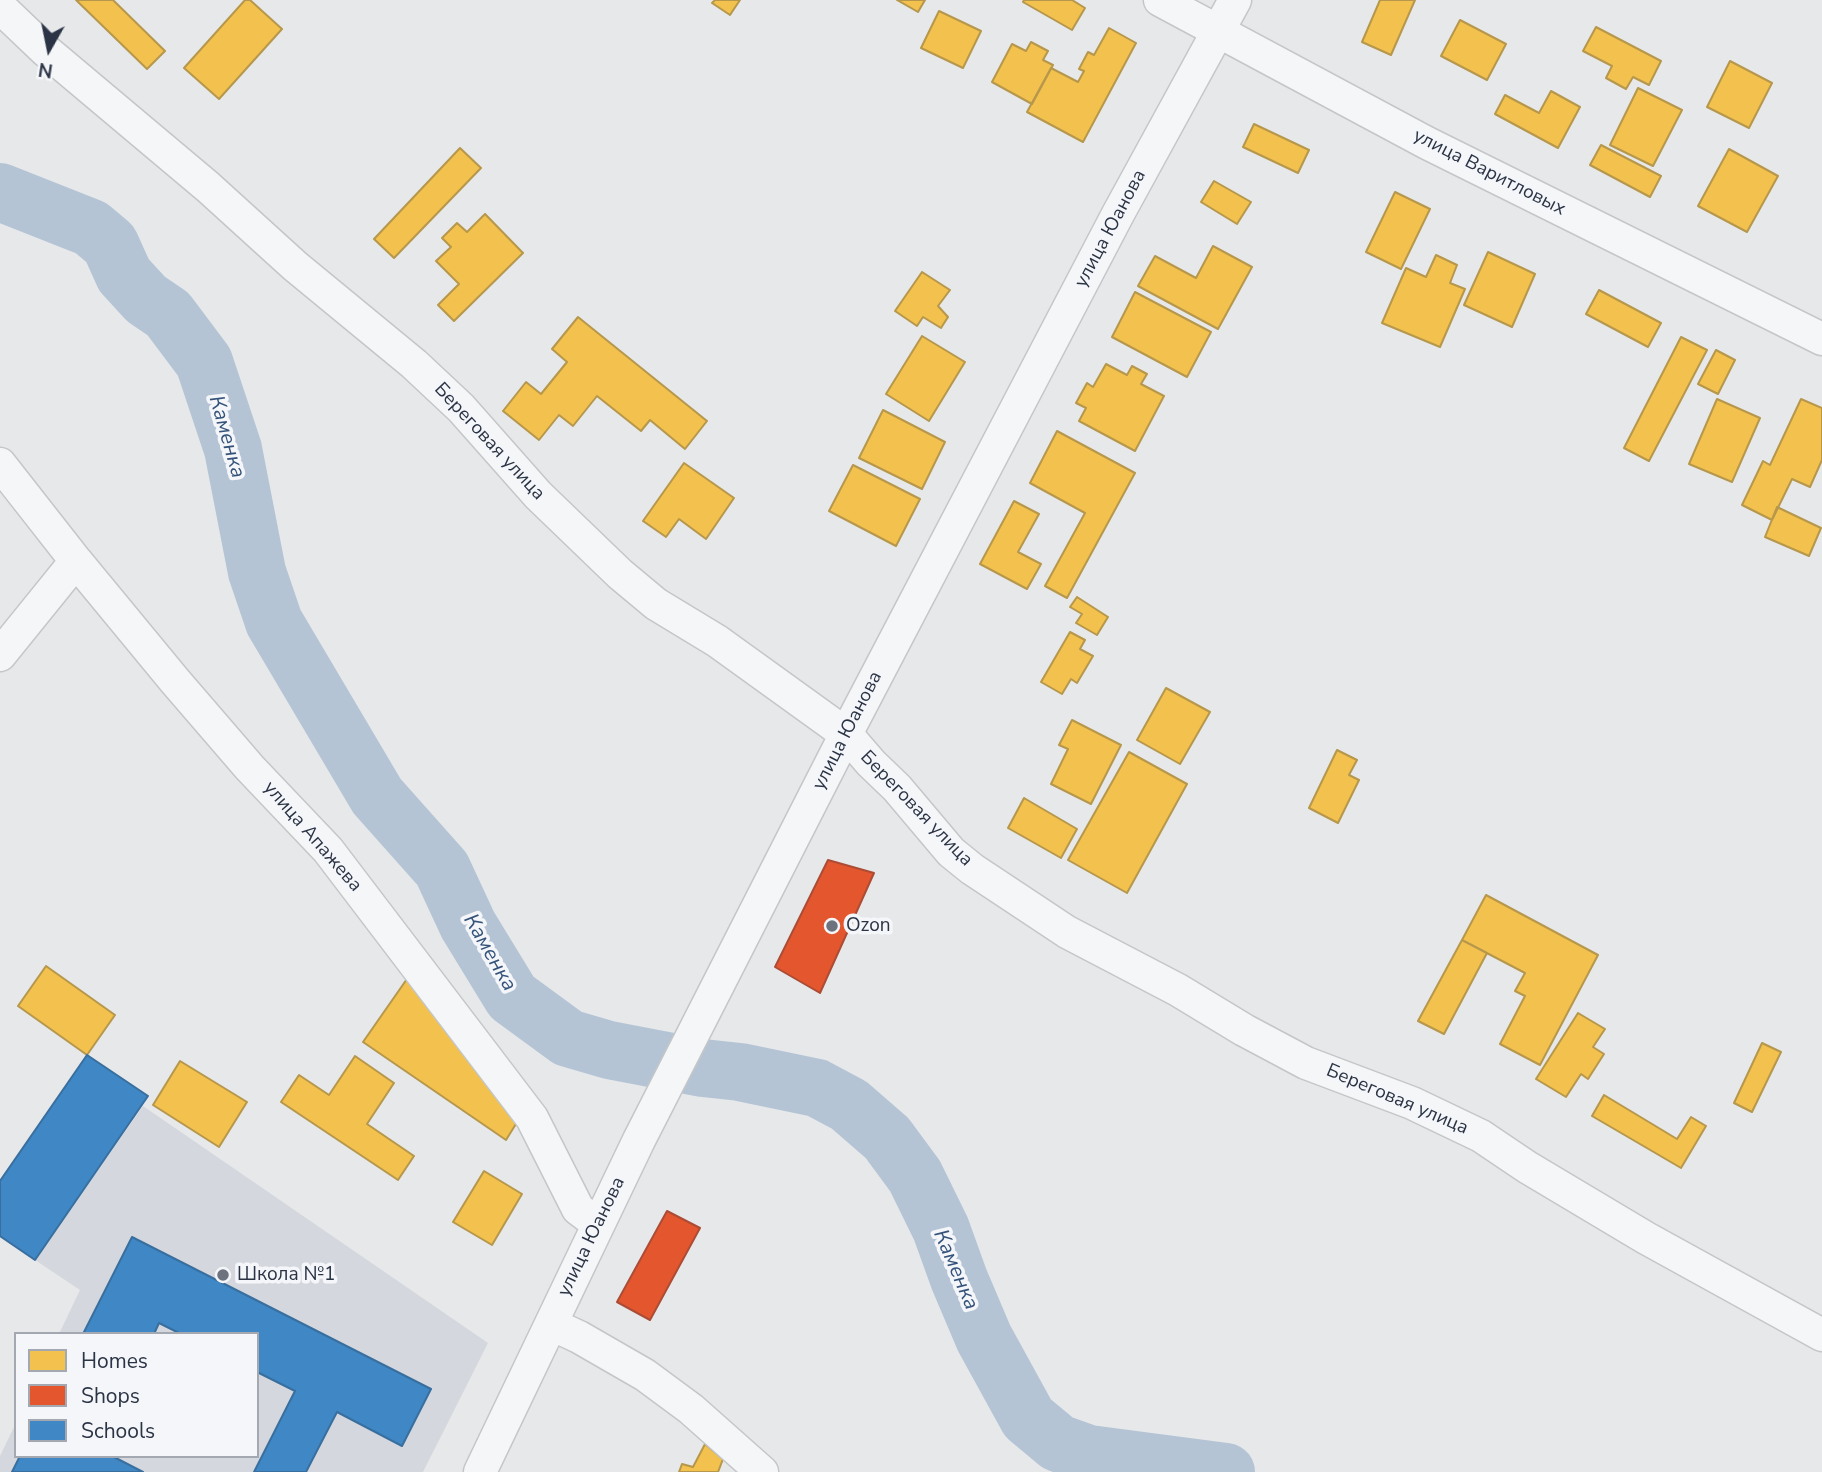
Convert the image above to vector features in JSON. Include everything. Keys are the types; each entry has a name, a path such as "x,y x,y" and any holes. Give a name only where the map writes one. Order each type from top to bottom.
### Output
{"street":[{"name":"улица Варитловых","path":"1160,0 1427,143 1822,339"},
{"name":"улица Юанова","path":"480,1472 639,1140 846,734 1118,214 1235,0"},
{"name":"Береговая улица","path":"0,7 45,51 208,187 295,266 414,364 461,408 538,495 620,575 656,604 717,641 846,734 897,788 951,852 972,869 1032,911 1306,1063 1412,1103 1481,1136 1527,1167 1658,1244 1822,1335"},
{"path":"0,464 76,561 0,655"},
{"name":"улица Апажева","path":"76,561 200,710 328,850 532,1118 578,1209 598,1224"},
{"path":"551,1324 645,1375 691,1409 762,1472"}],"shaded area":[{"name":"Школа №1","path":"143,1106 488,1343 423,1472 0,1472 0,1456 14,1427 14,1458 259,1458 259,1332 60,1332 80,1290 35,1260"}],"building: Homes":[{"path":"76,0 113,0 165,51 147,69"},
{"path":"245,0 250,0 282,29 219,99 184,68"},
{"path":"715,0 740,0 730,15 712,3"},
{"path":"897,0 925,0 918,12"},
{"path":"1072,0 1085,8 1072,30 1023,2"},
{"path":"1380,0 1415,0 1391,55 1362,42"},
{"path":"939,11 981,31 963,68 921,48"},
{"path":"1460,20 1506,44 1487,80 1441,56"},
{"path":"1596,27 1661,61 1649,85 1633,77 1626,89 1606,78 1612,66 1583,51"},
{"path":"1109,28 1136,43 1083,142 1027,112 1051,68 1078,82 1084,71 1079,69 1088,52 1094,55"},
{"path":"1031,42 1048,51 1043,60 1053,65 1032,104 992,82 1012,44 1026,51"},
{"path":"1730,61 1772,83 1749,128 1707,107"},
{"path":"1638,88 1682,110 1653,166 1610,145"},
{"path":"1551,91 1580,107 1558,148 1495,114 1505,95 1539,113"},
{"path":"1254,124 1309,150 1298,173 1243,147"},
{"path":"1601,145 1661,176 1650,197 1590,165"},
{"path":"460,148 481,168 394,258 374,239"},
{"path":"1729,149 1778,176 1747,232 1698,206"},
{"path":"1214,181 1251,202 1237,224 1201,202"},
{"path":"1395,192 1430,209 1401,269 1366,252"},
{"path":"485,214 523,253 454,321 438,305 459,284 436,261 451,247 442,238 457,223 467,232"},
{"path":"1213,246 1252,267 1218,329 1138,286 1155,256 1196,278"},
{"path":"1488,252 1535,274 1512,327 1464,305"},
{"path":"1436,255 1457,265 1450,283 1465,289 1440,347 1382,323 1406,268 1426,277"},
{"path":"922,272 950,290 938,306 948,317 941,328 923,317 917,326 895,311"},
{"path":"1599,290 1661,323 1648,347 1586,314"},
{"path":"1135,292 1211,332 1187,377 1112,337"},
{"path":"578,317 707,421 685,449 650,420 641,431 597,396 573,426 559,415 539,440 503,411 526,382 541,394 567,362 552,349"},
{"path":"922,336 965,362 929,421 886,394"},
{"path":"1681,337 1707,350 1649,461 1624,448"},
{"path":"1716,350 1735,360 1718,394 1698,384"},
{"path":"1106,364 1127,375 1132,366 1147,374 1141,384 1164,396 1135,451 1079,421 1086,408 1076,403 1087,383 1093,387"},
{"path":"1717,399 1760,418 1732,482 1689,464"},
{"path":"1801,399 1822,408 1822,460 1810,487 1792,479 1772,520 1742,505 1763,461 1770,465"},
{"path":"883,410 945,442 922,489 859,458"},
{"path":"1057,431 1135,473 1067,598 1045,586 1085,513 1030,483"},
{"path":"684,463 734,498 706,539 679,519 666,537 643,521"},
{"path":"853,465 920,499 896,546 829,511"},
{"path":"1014,501 1039,514 1018,552 1041,564 1027,589 980,564"},
{"path":"1777,507 1821,528 1809,556 1765,537"},
{"path":"1077,597 1108,617 1097,635 1076,623 1082,614 1070,607"},
{"path":"1070,632 1085,640 1080,649 1093,656 1077,683 1071,679 1062,694 1041,682"},
{"path":"1166,688 1210,712 1180,764 1137,740"},
{"path":"1072,720 1121,745 1091,804 1051,784 1068,749 1059,745"},
{"path":"1337,750 1357,760 1349,775 1359,780 1338,823 1309,808"},
{"path":"1129,752 1187,784 1127,893 1068,860"},
{"path":"1024,798 1077,829 1061,858 1008,828"},
{"path":"1486,895 1598,955 1540,1065 1500,1044 1525,996 1515,991 1525,973 1462,940"},
{"path":"1462,940 1487,953 1444,1034 1418,1021"},
{"path":"46,966 115,1015 87,1055 18,1006"},
{"path":"409,976 519,1119 506,1140 363,1042"},
{"path":"1578,1013 1605,1029 1593,1047 1604,1054 1588,1079 1581,1074 1566,1097 1536,1079"},
{"path":"1762,1043 1781,1052 1752,1112 1734,1103"},
{"path":"355,1056 394,1083 367,1124 414,1156 398,1180 281,1102 299,1075 329,1095"},
{"path":"180,1061 247,1102 219,1147 153,1105"},
{"path":"1604,1095 1677,1139 1691,1117 1706,1126 1681,1168 1592,1116"},
{"path":"484,1171 522,1194 492,1245 453,1222"},
{"path":"705,1444 723,1459 718,1472 679,1472 682,1464 693,1467"}],"building: Shops":[{"path":"828,860 874,873 820,993 775,967"},
{"path":"667,1211 700,1228 650,1320 617,1302"}],"building: Schools":[{"path":"87,1055 148,1096 35,1260 0,1236 0,1181"},
{"path":"132,1237 431,1389 402,1446 337,1412 306,1472 254,1472 295,1391 259,1373 259,1332 177,1332 159,1323 155,1332 84,1332"},
{"path":"19,1458 116,1458 143,1472 12,1472"}],"waterway":[{"name":"Каменка","path":"0,192 91,228 110,244 124,275 146,299 168,314 204,362 233,449 257,572 274,622 377,796 442,869 468,925 512,997 568,1038 609,1050 817,1088 849,1105 887,1138 915,1176 941,1229 984,1338 1028,1418 1058,1443 1089,1454 1226,1472"}],"place":[{"name":"Ozon","path":"832,926"},
{"name":"Школа №1","path":"223,1275"}]}
